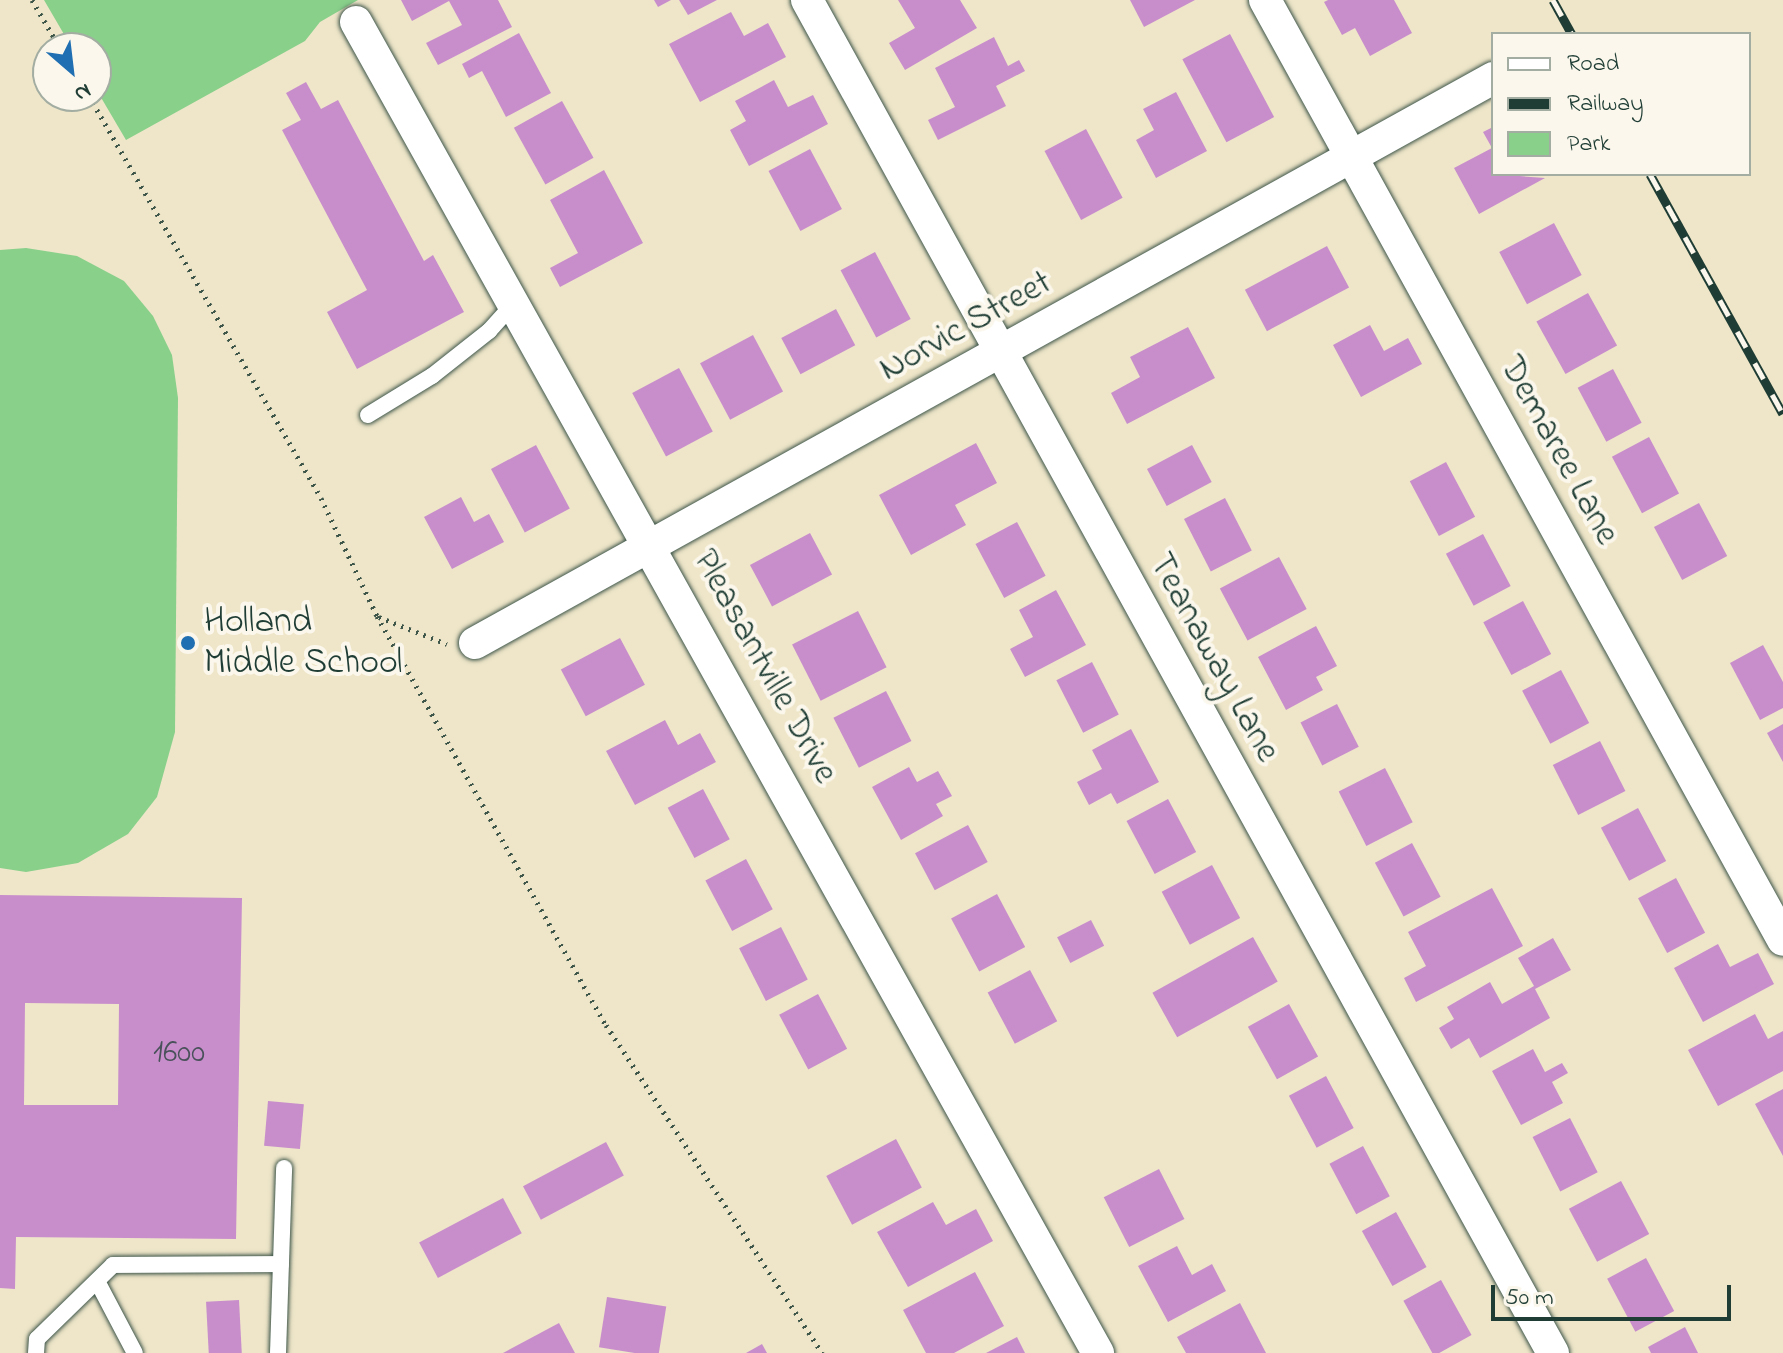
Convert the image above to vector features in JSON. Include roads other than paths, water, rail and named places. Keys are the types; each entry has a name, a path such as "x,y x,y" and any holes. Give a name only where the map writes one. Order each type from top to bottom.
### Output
{"street":[{"name":"Teanaway Lane","path":"807,0 999,355 1553,1353"},
{"name":"Demaree Lane","path":"1265,0 1783,940"},
{"name":"Pleasantville Drive","path":"356,22 652,548 1098,1353"},
{"name":"Norvic Street","path":"475,643 652,548 1491,79"}],"lane":[{"path":"368,415 432,376 489,331 514,303"},
{"path":"278,1353 284,1168"},
{"path":"36,1353 37,1339 113,1265 281,1264"},
{"path":"97,1281 135,1353"}],"railway":[{"path":"1553,0 1571,32"},
{"path":"1651,176 1783,414"}],"place":[{"name":"Holland Middle School","path":"188,643"}]}
